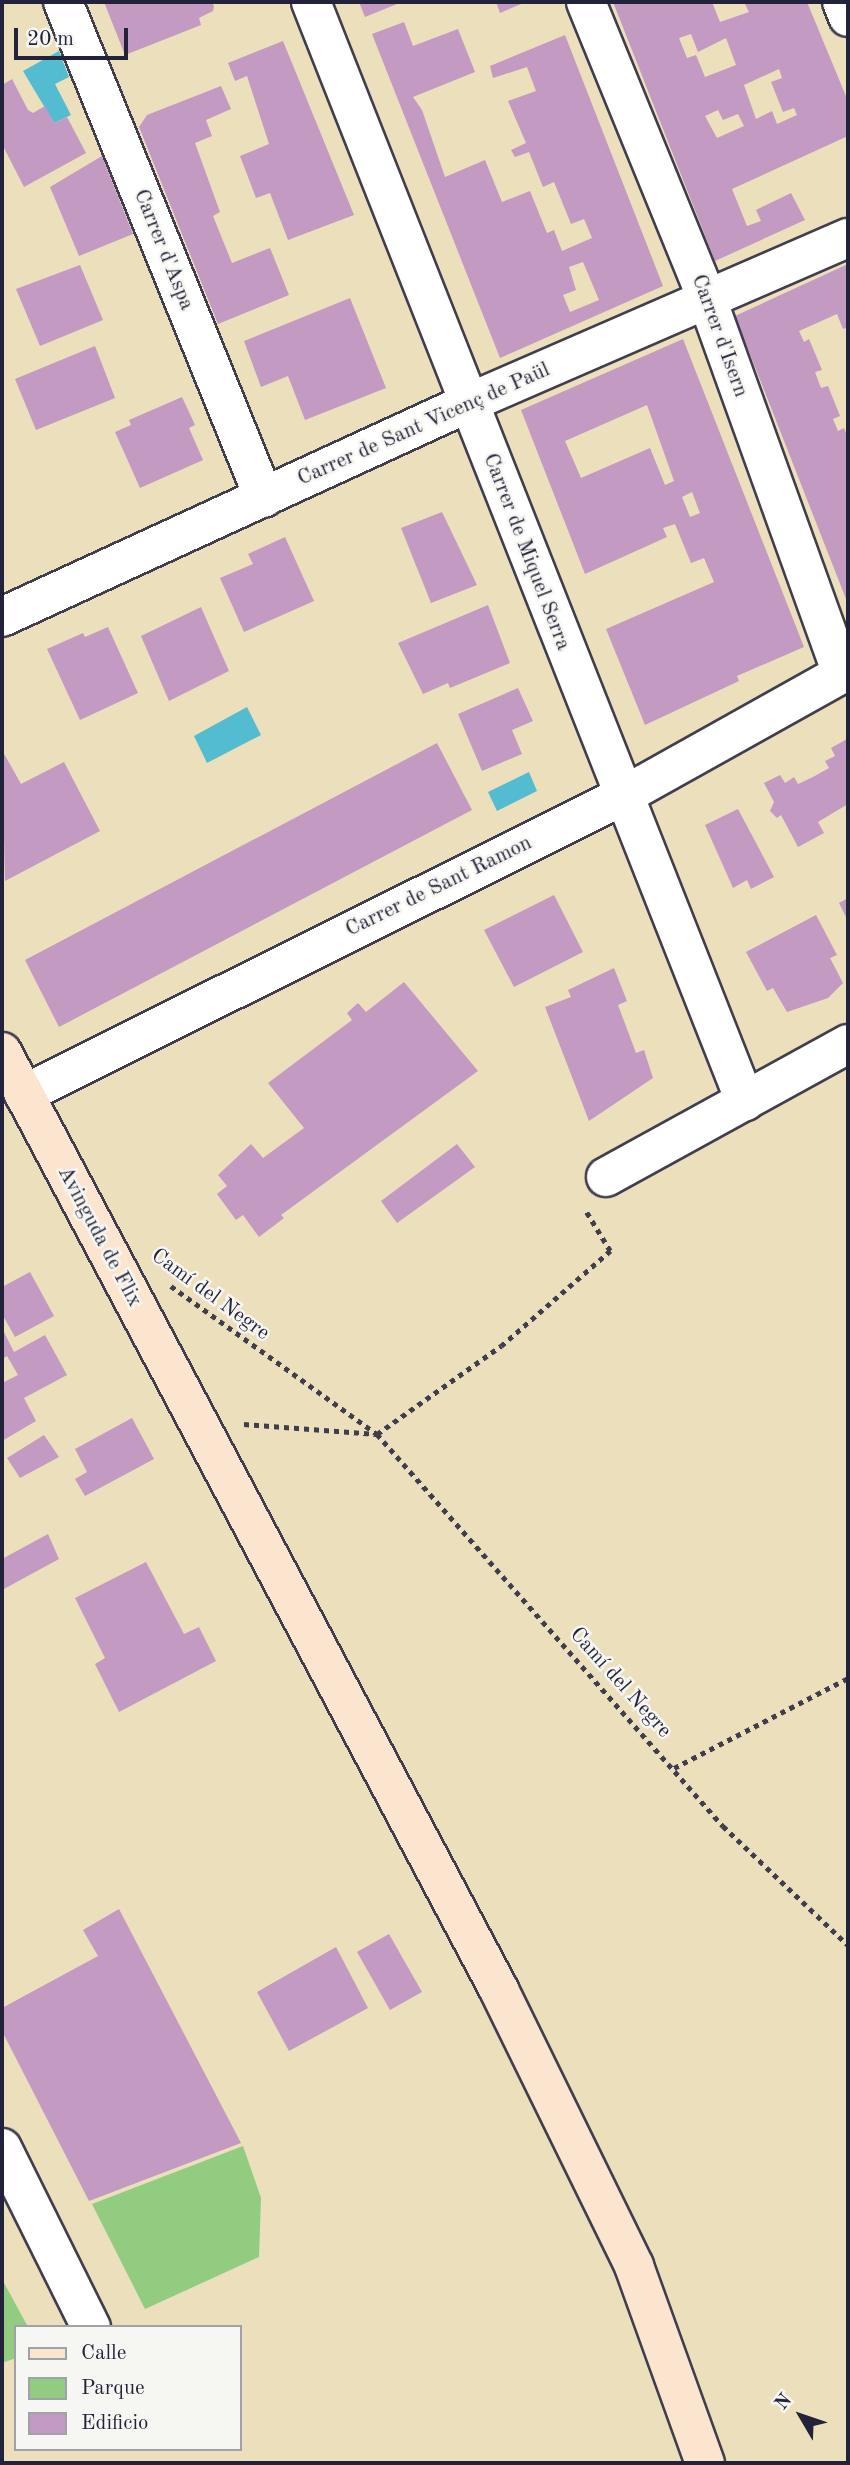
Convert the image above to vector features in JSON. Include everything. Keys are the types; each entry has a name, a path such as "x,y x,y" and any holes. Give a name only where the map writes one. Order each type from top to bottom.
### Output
{"street":[{"name":"Carrer d'Aspa","path":"63,2 264,498"},
{"name":"Carrer de Miquel Serra","path":"311,2 745,1101"},
{"name":"Carrer d'Isern","path":"586,2 707,299 845,671"},
{"path":"842,2 848,18"},
{"name":"Carrer de Sant Vicenç de Paül","path":"2,617 468,403 848,238"},
{"name":"Carrer de Sant Ramon","path":"24,1094 624,796 845,671"},
{"path":"606,1177 848,1044"},
{"name":"Avinguda de Flix","path":"2,1052 499,1990 634,2266 705,2463"},
{"path":"2,2148 14,2198 90,2325"}],"path":[{"path":"199,1421 377,1434 501,1346 610,1251 583,1207"},
{"name":"Camí del Negre","path":"161,1279 377,1434 723,1826 848,1945"},
{"path":"674,1768 848,1678"}],"green space":[{"path":"243,2146 261,2198 259,2257 145,2309 92,2204"},
{"path":"2,2279 27,2325 14,2325 14,2359 2,2363"}],"water":[{"path":"59,51 69,77 55,84 71,115 54,123 23,71"},
{"path":"247,707 261,735 207,763 194,736"},
{"path":"529,772 537,791 497,811 488,792"}],"building":[{"path":"104,2 212,2 214,6 213,11 199,18 201,25 125,55"},
{"path":"359,2 402,2 365,17"},
{"path":"496,2 526,2 500,13"},
{"path":"613,2 712,2 720,22 749,12 744,2 807,2 848,101 848,136 732,189 747,226 761,221 756,210 791,193 805,220 715,261","holes":["691,34 698,52 726,38 736,65 705,77 696,55 687,58 679,38","779,69 782,78 771,82 783,112 794,108 797,115 777,124 772,111 756,119 744,85","718,110 723,120 738,114 744,126 717,138 705,116"]},
{"path":"404,22 413,46 458,29 475,72 413,97 422,110 445,177 485,160 502,202 530,191 547,233 554,230 562,251 592,238 584,219 571,224 554,182 543,187 529,152 515,157 511,150 526,143 508,101 536,91 527,67 493,78 490,66 565,35 663,286 500,358 372,34","holes":["583,262 599,300 570,312 563,295 576,290 569,267"]},
{"path":"283,41 354,215 288,240 270,193 256,198 240,156 269,144 247,76 235,81 228,63"},
{"path":"12,79 28,110 33,113 45,106 54,123 67,117 86,153 24,187 2,144 2,85"},
{"path":"221,86 231,109 206,120 212,136 195,143 220,212 213,216 232,263 270,248 289,295 218,324 139,127 147,115"},
{"path":"102,156 133,234 79,256 50,187"},
{"path":"848,264 848,327 843,329 837,314 799,331 804,342 809,339 822,370 815,372 821,388 828,386 840,416 833,419 838,431 844,428 848,438 848,604 735,316"},
{"path":"80,265 103,320 40,346 16,289"},
{"path":"350,298 386,388 305,420 288,376 261,387 244,341"},
{"path":"683,339 804,647 737,676 739,681 645,725 606,629 714,582 704,558 691,563 675,524 663,528 667,537 585,574 521,410","holes":["647,405 674,481 665,485 650,448 581,478 565,441","692,492 700,513 690,517 682,497"]},
{"path":"95,346 115,398 36,430 15,379"},
{"path":"182,397 195,425 189,428 203,460 140,488 115,432 131,425 129,420"},
{"path":"442,512 477,585 431,603 401,528"},
{"path":"285,537 314,601 244,632 220,578 253,564 248,554"},
{"path":"488,605 510,663 450,688 448,683 423,694 398,643"},
{"path":"201,607 229,671 169,701 141,636"},
{"path":"108,627 138,693 80,720 47,649 83,633 85,637"},
{"path":"518,688 533,721 512,730 522,754 482,771 458,714"},
{"path":"847,739 848,804 818,822 824,833 798,847 781,815 777,818 770,811 774,802 764,783 780,775 785,783 794,777 798,784 813,777 829,768 825,761 835,756 831,748"},
{"path":"437,743 472,810 59,1027 25,960"},
{"path":"2,750 21,784 64,762 100,831 5,881"},
{"path":"738,809 774,877 751,889 747,880 733,888 705,825"},
{"path":"554,895 583,952 514,987 484,930"},
{"path":"848,898 848,921 839,903"},
{"path":"816,915 837,955 830,958 843,983 828,998 787,1012 773,988 767,991 746,952"},
{"path":"614,968 627,1001 618,1005 636,1053 644,1050 653,1078 589,1121 545,1007 571,997 568,990"},
{"path":"404,982 478,1071 281,1215 284,1218 259,1237 243,1215 236,1220 217,1194 227,1186 218,1175 251,1144 263,1158 304,1128 268,1083 352,1020 347,1013 358,1003 366,1012"},
{"path":"457,1144 475,1167 397,1223 381,1201"},
{"path":"30,1272 54,1316 15,1337 2,1314 2,1287"},
{"path":"2,1328 14,1352 45,1335 67,1375 24,1398 36,1421 2,1441 2,1383 18,1375 7,1356 2,1359"},
{"path":"132,1418 154,1459 85,1496 75,1479 87,1472 75,1449"},
{"path":"44,1435 59,1457 20,1478 7,1458"},
{"path":"48,1534 59,1559 2,1590 2,1559"},
{"path":"146,1562 184,1634 199,1627 216,1661 119,1712 95,1664 105,1658 75,1598"},
{"path":"119,1909 241,2143 89,2201 2,2031 2,2008 98,1956 83,1930"},
{"path":"389,1934 422,1992 390,2010 357,1952"},
{"path":"336,1947 368,2008 289,2051 257,1992"}]}
